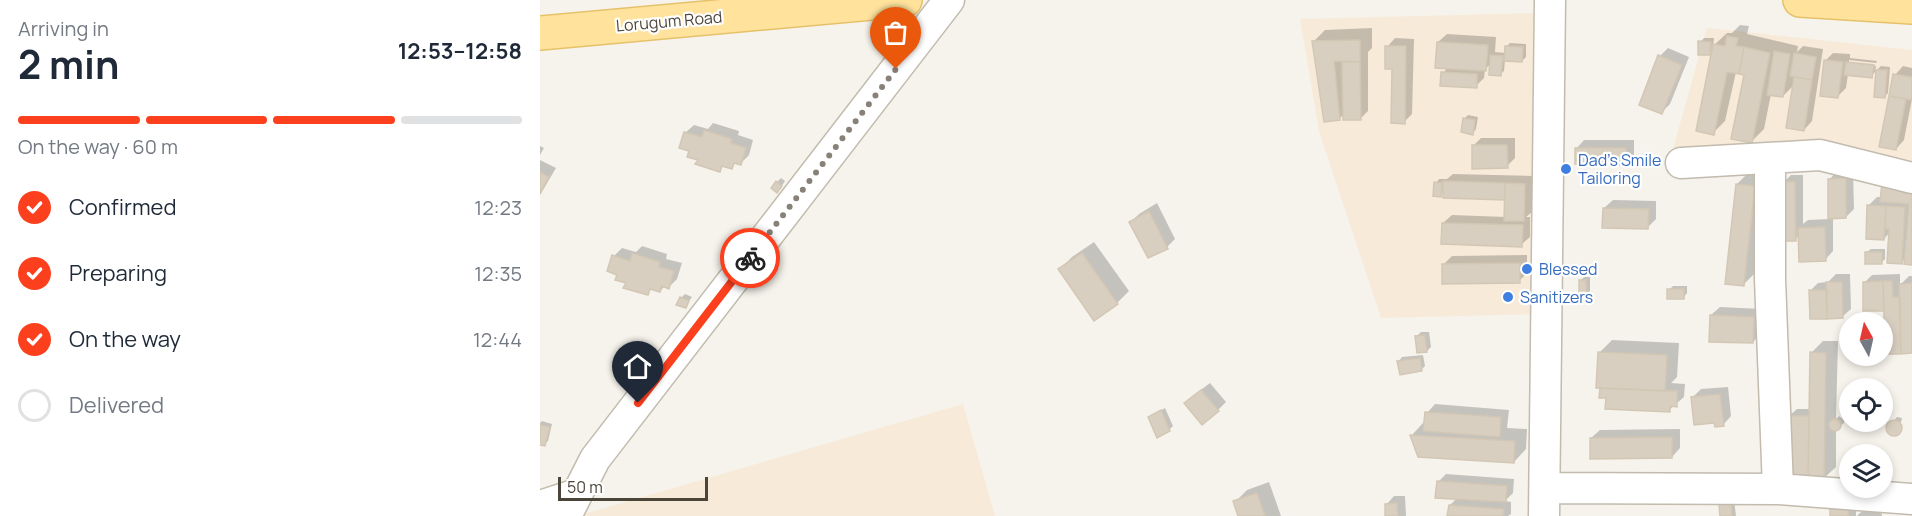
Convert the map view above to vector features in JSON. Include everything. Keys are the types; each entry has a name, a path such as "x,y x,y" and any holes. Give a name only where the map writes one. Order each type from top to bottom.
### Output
{"main road":[{"name":"Lorugum Road","path":"540,33 905,0"},
{"path":"1800,0 1912,7"}],"street":[{"path":"540,506 572,505 595,459 949,0"},
{"path":"1550,0 1545,502 1778,489 1912,499"},
{"path":"1681,163 1820,155 1912,178"},
{"path":"1770,158 1770,279 1778,489"}],"shaded area":[{"path":"1537,13 1539,314 1381,318 1319,131 1300,19"},
{"path":"1707,28 1912,50 1912,170 1672,152"},
{"path":"963,404 995,516 577,516"}],"building":[{"path":"1727,36 1738,38 1736,46 1744,47 1739,74 1727,72 1714,135 1696,131 1713,44 1725,46"},
{"path":"1360,40 1360,62 1334,61 1340,120 1324,122 1312,41"},
{"path":"1698,41 1711,42 1710,55 1698,55"},
{"path":"1437,42 1488,45 1486,71 1435,68"},
{"path":"1385,46 1406,46 1405,124 1391,123 1392,69 1385,69"},
{"path":"1505,46 1523,47 1522,62 1504,61"},
{"path":"1744,47 1770,53 1752,143 1731,139 1744,75 1739,74"},
{"path":"1774,51 1790,54 1783,97 1767,95"},
{"path":"1794,53 1816,57 1812,80 1790,76"},
{"path":"1490,55 1503,56 1501,76 1489,75"},
{"path":"1658,55 1682,65 1662,114 1639,105"},
{"path":"1824,60 1843,62 1838,98 1820,96"},
{"path":"1342,62 1360,62 1361,120 1343,120"},
{"path":"1846,62 1874,65 1872,78 1844,75"},
{"path":"1876,70 1887,70 1885,98 1874,97"},
{"path":"1441,72 1477,74 1477,88 1440,86"},
{"path":"1893,74 1912,77 1912,100 1889,96"},
{"path":"1794,77 1812,80 1804,131 1786,128"},
{"path":"1889,96 1906,99 1896,150 1879,147"},
{"path":"1463,118 1475,120 1473,135 1461,132"},
{"path":"704,130 732,139 731,143 746,148 741,165 734,163 732,169 722,166 720,172 695,164 698,160 687,157 689,151 679,148 684,132 702,137"},
{"path":"1472,145 1507,145 1508,168 1472,169"},
{"path":"1575,148 1626,148 1626,165 1575,164"},
{"path":"540,172 549,177 540,194"},
{"path":"1846,178 1846,218 1828,219 1828,179"},
{"path":"776,181 782,186 777,193 771,188"},
{"path":"1443,181 1505,183 1505,200 1443,198"},
{"path":"1434,182 1442,183 1441,197 1433,196"},
{"path":"1781,182 1795,182 1796,241 1781,241"},
{"path":"1882,182 1904,183 1904,193 1912,193 1912,265 1904,264 1909,204 1880,202"},
{"path":"1505,183 1525,184 1524,221 1504,221"},
{"path":"1736,184 1755,186 1744,286 1725,284"},
{"path":"1867,205 1886,206 1884,240 1866,239"},
{"path":"1886,206 1905,207 1902,264 1887,263 1889,229 1885,229"},
{"path":"1603,208 1649,209 1648,229 1602,228"},
{"path":"1149,211 1168,249 1148,258 1129,222"},
{"path":"1442,223 1523,225 1522,247 1441,244"},
{"path":"1825,227 1826,261 1799,262 1798,228"},
{"path":"1865,252 1882,252 1882,264 1865,264"},
{"path":"632,253 660,262 659,267 674,271 669,289 662,286 660,292 650,289 648,295 623,288 626,283 615,280 617,275 607,271 612,255 630,261"},
{"path":"1082,253 1118,304 1094,321 1058,269"},
{"path":"1520,263 1520,283 1442,284 1442,264"},
{"path":"1579,280 1586,280 1587,296 1579,296"},
{"path":"1883,281 1884,311 1863,311 1863,282"},
{"path":"1883,281 1892,281 1893,297 1900,297 1901,354 1893,354 1893,312 1884,312"},
{"path":"1826,282 1842,282 1843,312 1839,312 1839,318 1827,319"},
{"path":"1912,283 1912,353 1901,354 1899,284"},
{"path":"1667,289 1684,289 1684,299 1667,299"},
{"path":"1809,290 1827,290 1827,319 1810,319"},
{"path":"680,297 689,301 686,308 676,305"},
{"path":"1710,315 1754,317 1753,343 1709,342"},
{"path":"1425,335 1427,352 1417,353 1415,336"},
{"path":"1598,352 1667,355 1665,391 1596,388"},
{"path":"1810,352 1826,353 1824,481 1808,481"},
{"path":"1420,358 1422,371 1400,375 1397,361"},
{"path":"1600,388 1677,391 1677,407 1670,406 1670,412 1605,409 1606,398 1599,398"},
{"path":"1201,390 1219,411 1202,425 1184,403"},
{"path":"1720,394 1724,426 1715,427 1714,423 1694,425 1691,397"},
{"path":"1161,410 1170,431 1157,438 1148,417"},
{"path":"1425,412 1501,417 1500,437 1423,431"},
{"path":"1787,416 1809,416 1808,481 1786,480"},
{"path":"1837,419 1839,429 1833,431 1829,423"},
{"path":"1893,420 1900,422 1900,434 1894,436 1888,434 1887,432 1893,432"},
{"path":"540,425 550,427 545,446 540,445"},
{"path":"1410,435 1515,441 1514,463 1418,457"},
{"path":"1672,437 1672,458 1590,459 1590,438"},
{"path":"1437,481 1507,486 1506,502 1435,498"},
{"path":"1257,493 1265,516 1238,516 1233,501"},
{"path":"1397,503 1398,516 1385,516 1385,504"},
{"path":"1731,503 1732,516 1720,516 1719,504"},
{"path":"1449,505 1504,509 1503,516 1447,516"},
{"path":"1830,506 1848,506 1848,516 1830,516"}],"way so far":[{"path":"750,258 896,69"}],"place":[{"name":"Dad's Smile Tailoring","path":"1566,169"},
{"name":"Blessed","path":"1527,269"},
{"name":"Sanitizers","path":"1508,297"}],"route":[{"path":"638,403 750,258"}]}
